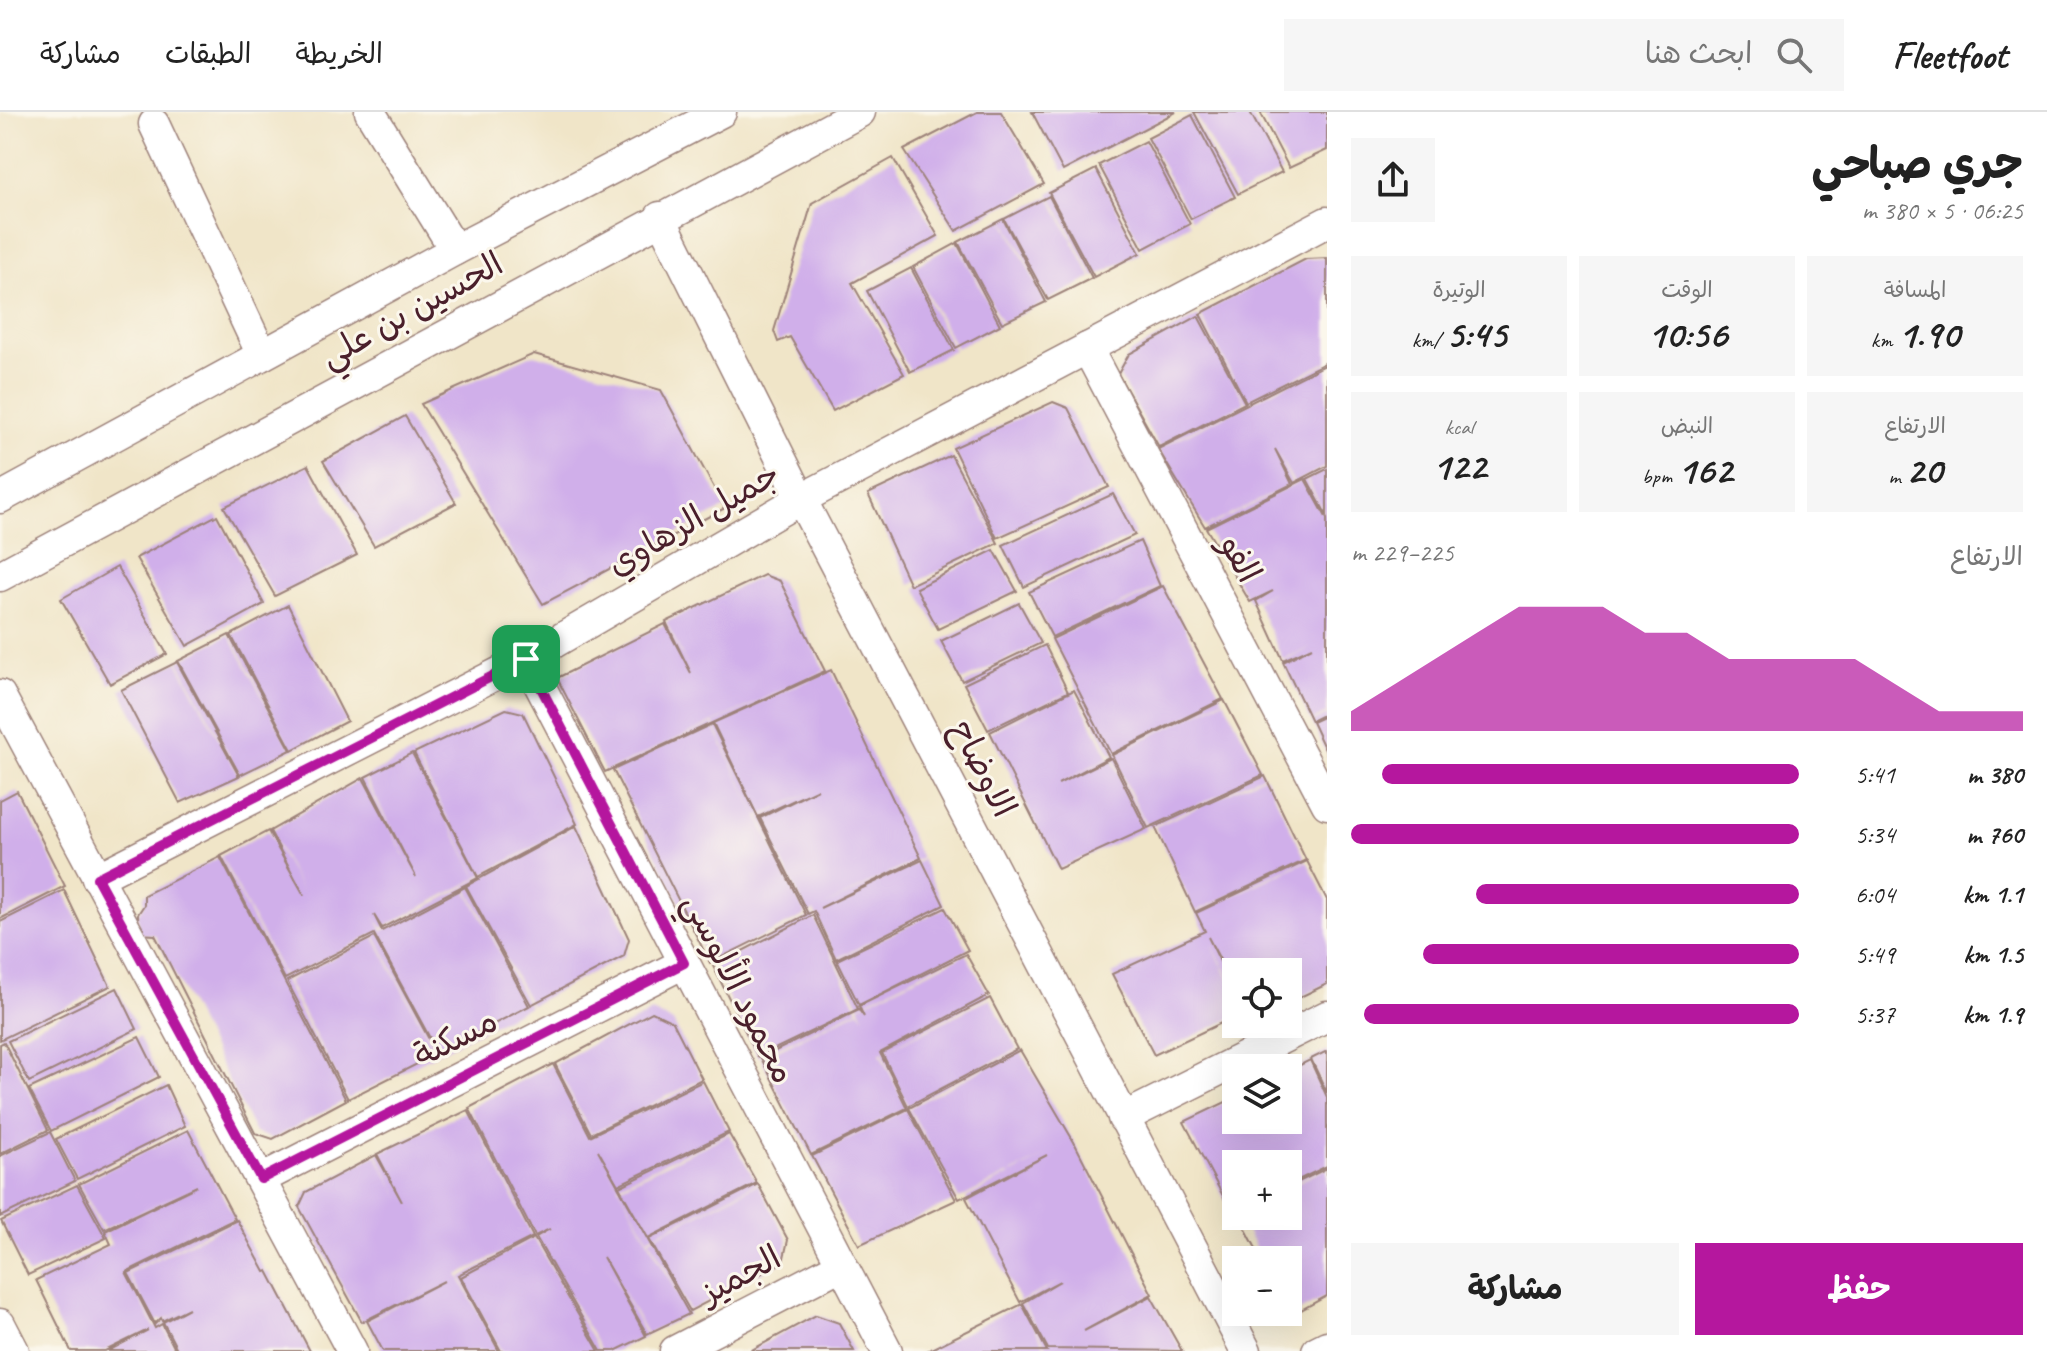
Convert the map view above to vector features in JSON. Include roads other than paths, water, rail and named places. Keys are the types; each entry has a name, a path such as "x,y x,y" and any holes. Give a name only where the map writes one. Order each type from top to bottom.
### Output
{"street":[{"path":"370,112 455,250"},
{"name":"الحسين بن علي","path":"0,498 455,250 721,112"},
{"name":"الحسين بن علي","path":"0,576 660,217 860,112"},
{"path":"154,124 262,355"},
{"name":"الاوضاح","path":"660,217 801,499 1246,1351"},
{"name":"جميل الزهاوي","path":"97,878 526,659 801,499 1327,222"},
{"name":"الفو","path":"1087,348 1327,804"},
{"name":"محمود الألوسي","path":"526,659 887,1351"},
{"path":"0,695 352,1351"},
{"name":"مسكنة","path":"261,1179 684,963"},
{"path":"1123,1118 1327,1016"},
{"name":"الجميز","path":"675,1351 841,1265"},
{"path":"0,1324 14,1351"},
{"path":"1317,1351 1327,1346"}]}
